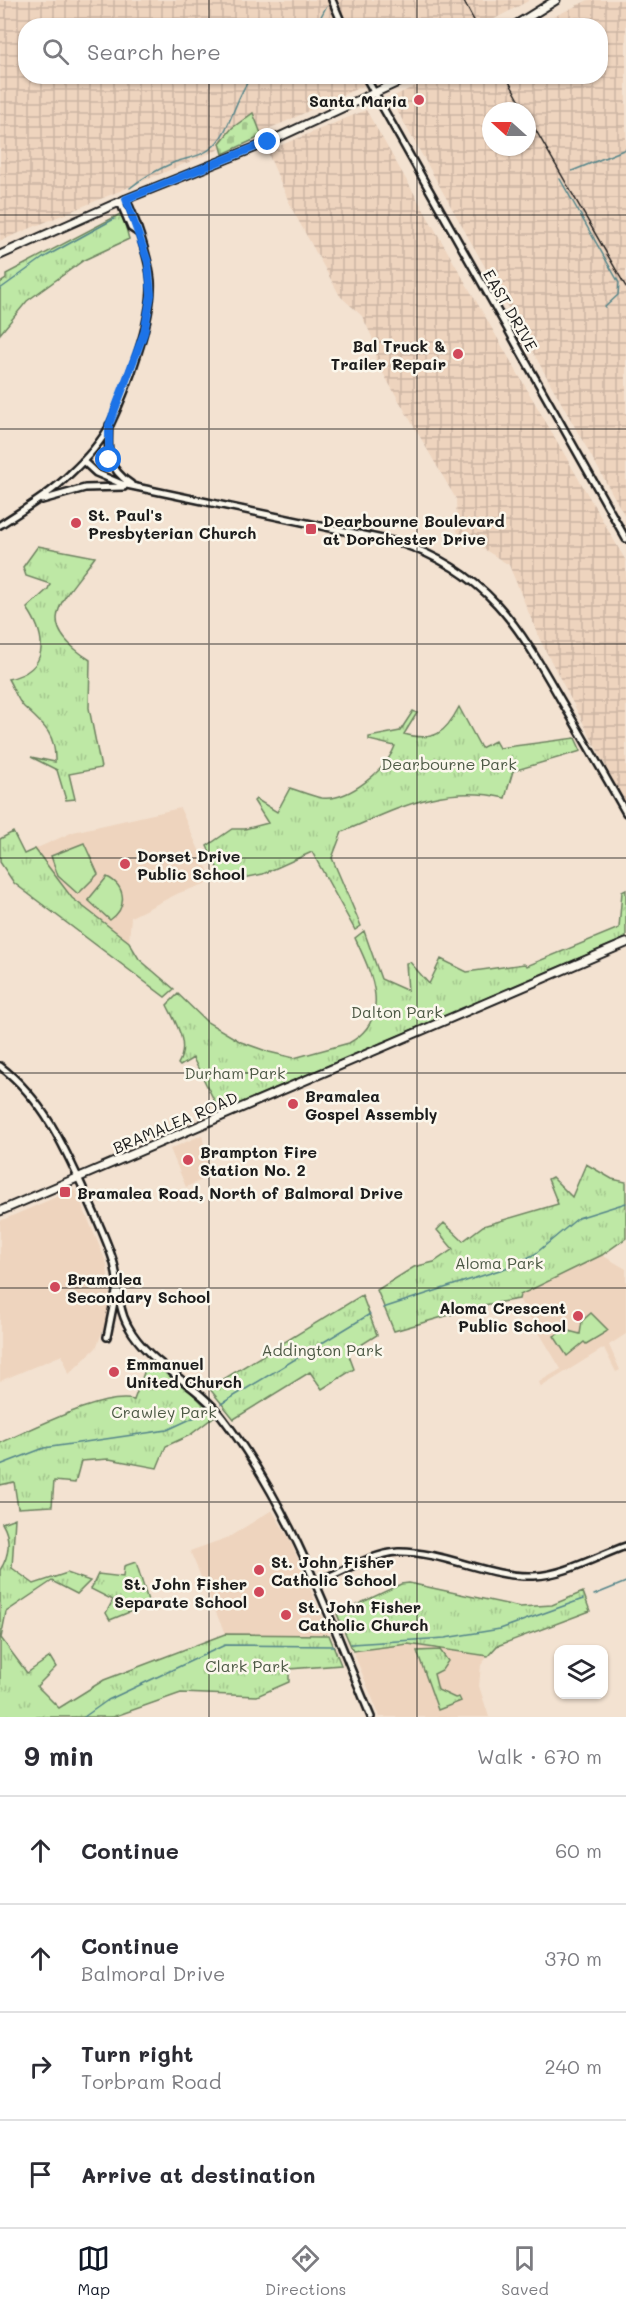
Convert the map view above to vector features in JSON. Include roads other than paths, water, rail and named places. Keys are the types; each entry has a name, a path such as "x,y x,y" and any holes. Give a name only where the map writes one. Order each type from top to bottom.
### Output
{"main road":[{"path":"527,18 556,0"},
{"path":"0,255 123,200 264,144 394,84"},
{"name":"BRAMALEA ROAD","path":"0,1211 626,943"}],"street":[{"path":"332,0 340,18"},
{"name":"EAST DRIVE","path":"369,84 626,539"},
{"path":"0,525 58,486 82,461 109,425 144,333 150,305 148,262 137,232 131,228 123,200"},
{"path":"109,425 109,460 118,475 135,487"},
{"path":"82,461 102,476 135,487 388,540 428,554 464,574 497,602 522,633 626,813"},
{"path":"35,503 85,488 135,487"},
{"path":"0,1066 45,1114 70,1155 113,1260 123,1313 132,1333 151,1354 183,1378 221,1416 284,1514 316,1582 371,1717"},
{"path":"107,1337 117,1285"},
{"path":"316,1582 392,1553 415,1554 512,1575 536,1576 561,1570 626,1546"}],"waterway":[{"path":"320,18 326,7"},
{"path":"130,188 164,167 198,156 210,149 228,124 246,84"},
{"path":"572,171 626,149"},
{"path":"560,179 619,283 618,295 605,307"},
{"path":"0,289 43,258 114,219"},
{"path":"383,1308 509,1267 535,1254 578,1218 626,1203"},
{"path":"221,1404 370,1314"},
{"path":"0,1465 44,1448 167,1430 206,1412"},
{"path":"594,1595 626,1582"},
{"path":"351,1644 445,1638 500,1629 583,1599"},
{"path":"84,1717 108,1700 225,1645 333,1646"}],"railway":[{"path":"463,0 473,18"},
{"path":"510,84 520,102"},
{"path":"536,131 626,287"}],"place":[{"name":"Santa Maria","path":"419,100"},
{"name":"Bal Truck & Trailer Repair","path":"458,354"},
{"name":"St. Paul's Presbyterian Church","path":"76,523"},
{"name":"Dearbourne Boulevard at Dorchester Drive","path":"311,529"},
{"name":"Dorset Drive Public School","path":"125,864"},
{"name":"Bramalea Gospel Assembly","path":"293,1104"},
{"name":"Brampton Fire Station No. 2","path":"188,1160"},
{"name":"Bramalea Road, North of Balmoral Drive","path":"65,1192"},
{"name":"Bramalea Secondary School","path":"55,1287"},
{"name":"Aloma Crescent Public School","path":"578,1316"},
{"name":"Emmanuel United Church","path":"114,1372"},
{"name":"St. John Fisher Catholic School","path":"259,1570"},
{"name":"St. John Fisher Separate School","path":"259,1592"},
{"name":"St. John Fisher Catholic Church","path":"286,1615"}],"park label":[{"name":"Dearbourne Park","path":"449,763"},
{"name":"Dalton Park","path":"397,1011"},
{"name":"Durham Park","path":"235,1072"},
{"name":"Aloma Park","path":"499,1262"},
{"name":"Addington Park","path":"322,1349"},
{"name":"Crawley Park","path":"164,1411"},
{"name":"Clark Park","path":"247,1665"}]}
